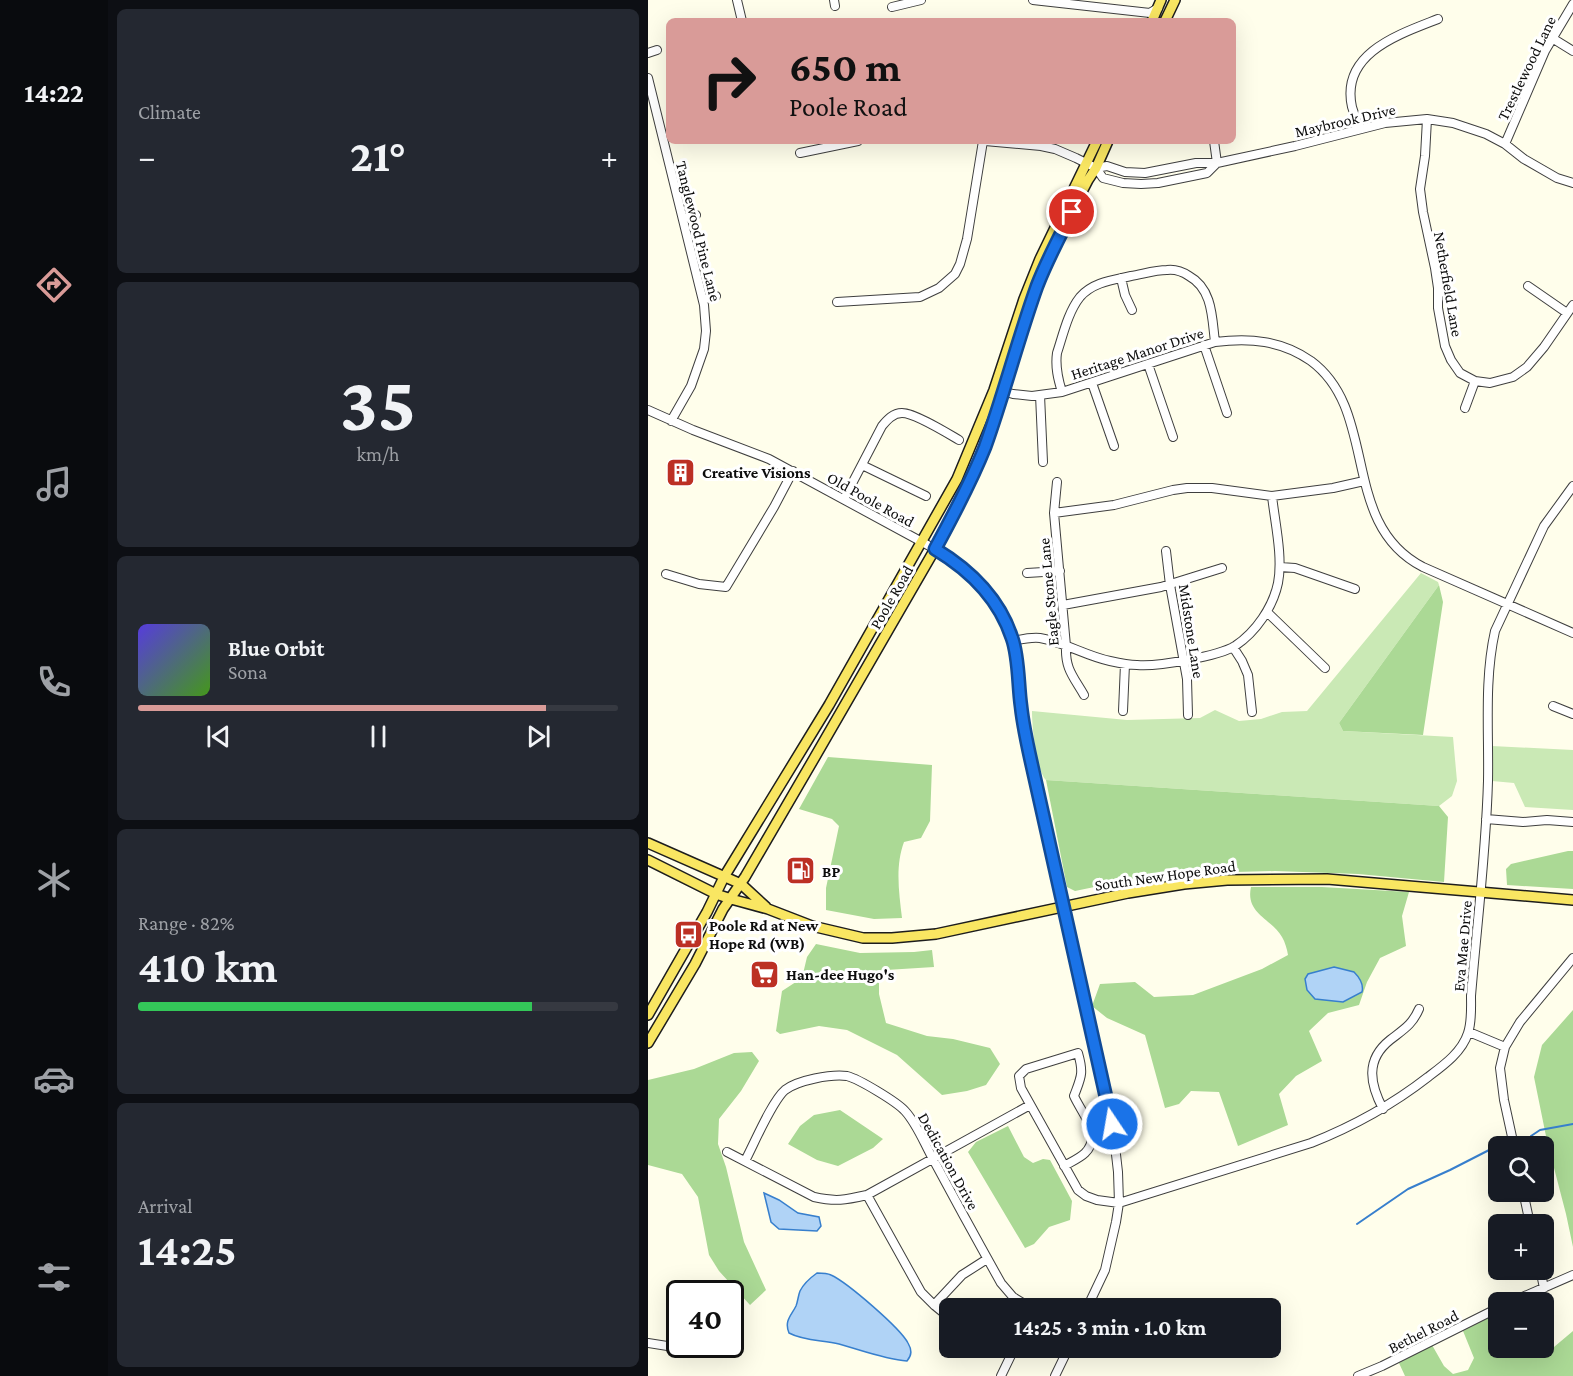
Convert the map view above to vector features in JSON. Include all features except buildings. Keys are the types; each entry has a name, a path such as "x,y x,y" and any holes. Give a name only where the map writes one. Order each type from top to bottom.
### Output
{"main road":[{"path":"1153,18 1157,3"},
{"path":"1166,18 1173,4"},
{"name":"Poole Road","path":"648,1042 695,964 723,909 741,884 963,499 984,448 1024,300 1040,259 1096,144"},
{"name":"Poole Road","path":"648,1015 707,912 724,877 829,705 957,478 999,390 1038,284 1107,144"},
{"name":"South New Hope Road","path":"648,843 741,884 768,909"},
{"name":"South New Hope Road","path":"648,861 716,894 768,909 812,926 863,938 936,934 1128,893 1227,880 1327,879 1573,900"}],"street":[{"path":"737,0 741,18"},
{"path":"892,7 921,0"},
{"path":"1033,0 1084,3 1150,13 1157,3 1173,4"},
{"name":"Trestlewood Lane","path":"1505,144 1552,38 1573,4"},
{"path":"1360,129 1352,105 1351,91 1354,77 1362,62 1387,40 1438,19"},
{"path":"1552,38 1573,51"},
{"path":"648,53 657,50"},
{"name":"Tanglewood Pine Lane","path":"648,78 666,135"},
{"name":"Maybrook Drive","path":"1019,144 1055,150 1096,168 1107,166 1125,172 1145,173 1196,163 1217,163 1385,123 1427,118 1453,123 1486,134 1557,178 1573,183"},
{"name":"Netherfield Lane","path":"1427,118 1420,189 1426,231 1435,268 1438,308 1445,346 1451,360 1460,373 1475,381"},
{"name":"Tanglewood Pine Lane","path":"668,144 703,300 706,331 705,349 691,386 671,421"},
{"path":"800,153 844,144"},
{"path":"837,302 920,297 939,288 955,274 967,239 983,144"},
{"path":"1214,144 1217,163"},
{"path":"683,219 696,215"},
{"path":"1062,392 1056,366 1057,353 1074,307 1084,293 1096,285 1167,270 1184,273 1194,278 1209,299 1215,342"},
{"path":"1121,278 1132,310"},
{"path":"1528,285 1567,313"},
{"path":"703,300 716,296"},
{"path":"1465,408 1475,381 1490,383 1513,377 1527,367 1573,305"},
{"name":"Heritage Manor Drive","path":"999,390 1024,395 1062,392 1215,342 1265,341 1296,352 1315,364 1341,395 1372,510 1390,540 1417,564 1573,633"},
{"path":"1203,345 1227,413"},
{"path":"1148,364 1173,437"},
{"path":"1092,382 1114,446"},
{"path":"1040,395 1043,462"},
{"name":"Old Poole Road","path":"648,410 769,459 935,549 978,580 1003,615 1013,641 1024,729 1109,1111 1118,1172 1119,1203 1116,1222 1105,1270 1092,1298"},
{"path":"844,499 882,426 890,417 901,413 912,416 959,440"},
{"path":"862,465 926,496"},
{"path":"666,574 699,584 726,586 793,471"},
{"path":"1054,513 1114,505 1187,488 1212,488 1272,496 1333,488 1364,481"},
{"name":"Eagle Stone Lane","path":"1057,482 1054,513 1067,665 1084,695"},
{"name":"Eva Mae Drive","path":"1119,1203 1311,1143 1355,1124 1403,1096 1438,1070 1458,1051 1468,1032 1486,819 1491,649 1495,631 1544,526 1573,486"},
{"path":"1013,641 1039,638 1107,661 1137,665 1156,665 1184,660 1215,654 1233,647 1250,634 1267,612 1278,585 1280,567 1272,496"},
{"name":"Midstone Lane","path":"1166,551 1187,679 1188,715"},
{"path":"1280,567 1295,568 1355,589"},
{"path":"1063,605 1170,585 1222,568"},
{"path":"1027,573 1060,571"},
{"path":"1267,612 1325,668"},
{"path":"1233,647 1248,675 1252,712"},
{"path":"1123,711 1125,664"},
{"path":"1553,705 1573,714"},
{"path":"1486,819 1573,822"},
{"path":"1512,1136 1500,1068 1505,1047 1520,1022 1573,958"},
{"path":"1383,1108 1373,1087 1374,1064 1388,1041 1408,1027 1419,1009"},
{"path":"1468,1032 1505,1047"},
{"path":"1064,1166 1085,1153 1092,1142 1092,1130 1074,1096 1082,1078 1078,1053 1026,1069 1019,1076 1021,1088 1064,1166 1078,1190 1097,1200 1119,1203"},
{"name":"Dedication Drive","path":"745,1161 776,1100 786,1090 797,1084 832,1076 846,1076 858,1080 905,1110 1005,1290 1015,1298"},
{"path":"727,1152 814,1197 829,1201 844,1200 867,1195 1030,1104"},
{"path":"867,1195 921,1292 939,1309"},
{"path":"934,1305 962,1275 987,1259"},
{"path":"1535,1292 1573,1275"},
{"path":"1542,1280 1544,1288"},
{"name":"Bethel Road","path":"1358,1376 1381,1367 1488,1313"},
{"path":"648,1343 666,1346"},
{"path":"1001,1376 1008,1358"},
{"path":"1055,1376 1064,1358"}],"green space":[{"path":"1421,573 1438,582 1439,585 1339,723 1343,731 1453,737 1457,781 1452,796 1439,806 1046,780 1043,775 1035,748 1032,711 1127,720 1200,718 1215,710 1239,721 1261,719 1282,712 1307,711"},
{"path":"1439,585 1443,602 1423,735 1343,731 1339,723"},
{"path":"1492,746 1573,750 1573,810 1525,807 1514,783 1492,781"},
{"path":"828,757 932,765 930,821 921,838 904,842 899,860 898,880 902,918 874,919 826,910 826,888 839,826 832,819 799,809"},
{"path":"1046,780 1439,806 1448,817 1444,882 1358,874 1275,871 1198,873 1133,879 1075,891 1067,887"},
{"path":"1573,851 1573,889 1507,885 1506,869 1511,864"},
{"path":"1251,887 1322,887 1409,892 1402,916 1406,946 1380,958 1367,982 1359,1005 1328,1013 1309,1031 1322,1061 1296,1076 1279,1094 1288,1125 1238,1146 1219,1092 1191,1091 1179,1104 1165,1108 1145,1035 1107,1018 1092,1006 1100,984 1135,982 1154,997 1193,995 1262,969 1288,955 1278,931 1260,915 1252,904"},
{"path":"816,944 860,953 932,950 934,967 886,970 879,976 879,994 886,1023 927,1036 953,1039 990,1048 1000,1064 986,1085 942,1095 897,1055 847,1030 819,1026 780,1034 776,1031 782,991 802,978 807,957"},
{"path":"1573,1010 1573,1247 1554,1168 1554,1136 1546,1136 1534,1077 1542,1045"},
{"path":"752,1052 759,1061 741,1091 719,1119 718,1144 726,1167 744,1242 766,1290 750,1305 744,1298 744,1280 727,1280 709,1255 698,1197 682,1174 648,1165 648,1080 694,1069 734,1053"},
{"path":"840,1110 883,1139 873,1148 838,1166 817,1160 788,1144 800,1126 814,1115"},
{"path":"1008,1126 1024,1157 1033,1163 1043,1159 1050,1160 1072,1201 1070,1220 1049,1227 1034,1244 1025,1248 968,1152 976,1142"},
{"path":"1488,1318 1488,1358 1554,1358 1554,1347 1573,1331 1573,1376 1405,1376 1399,1363 1432,1345 1444,1366 1453,1374 1468,1370 1474,1358 1463,1331"}],"water":[{"path":"1334,967 1354,972 1362,983 1362,992 1343,1002 1315,999 1307,990 1305,979 1308,974"},
{"path":"764,1193 798,1213 819,1217 821,1226 817,1231 779,1229 771,1222"},
{"path":"817,1273 829,1274 839,1280 885,1317 903,1336 911,1350 907,1361 839,1344 801,1338 789,1333 788,1322 800,1291"}],"waterway":[{"path":"1531,1136 1540,1130 1573,1124"},
{"path":"1357,1224 1408,1189 1488,1151"}],"place":[{"name":"Creative Visions","path":"681,472"},
{"name":"BP","path":"801,871"},
{"name":"Poole Rd at New Hope Rd (WB)","path":"688,934"},
{"name":"Han-dee Hugo's","path":"765,974"}],"route":[{"path":"1072,212 1038,284 984,448 963,499 935,549 978,580 1003,615 1012,638 1023,722 1031,761 1112,1124"}]}
